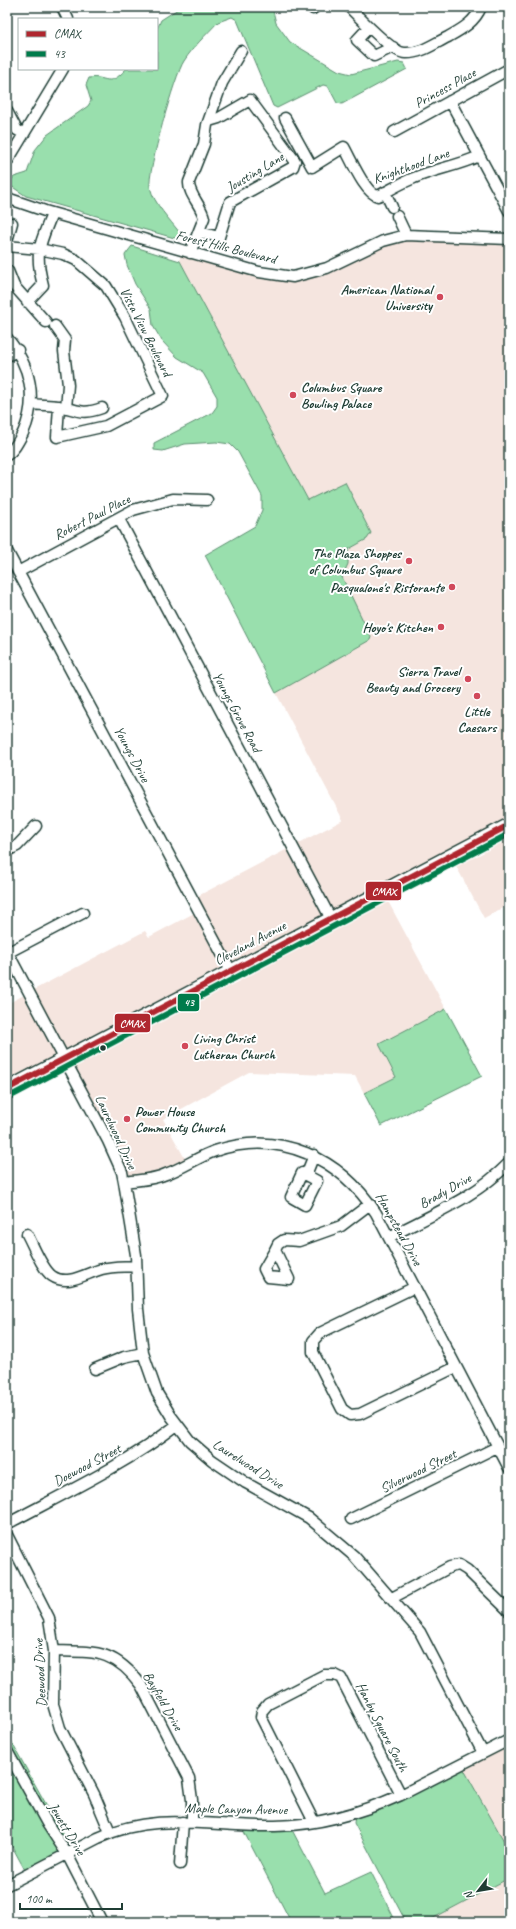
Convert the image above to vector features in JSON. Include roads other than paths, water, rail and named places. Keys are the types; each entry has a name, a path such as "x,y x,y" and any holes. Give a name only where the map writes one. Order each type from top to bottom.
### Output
{"main road":[{"name":"Cleveland Avenue","path":"7,1089 509,825"}],"street":[{"path":"62,7 68,18"},
{"path":"349,7 369,27 393,47 405,54 421,51 462,30 478,15 481,7"},
{"path":"369,27 357,40 374,56 393,47"},
{"path":"190,253 204,218 189,185 204,144 209,121 222,82 241,51"},
{"name":"Princess Place","path":"394,132 509,69"},
{"path":"7,162 62,70"},
{"name":"Jousting Lane","path":"199,232 219,237 230,202 292,168 294,165 294,158 250,100 219,118 209,121"},
{"path":"450,101 509,211"},
{"path":"7,111 17,130 24,134"},
{"name":"Knighthood Lane","path":"285,118 312,167 344,147 370,193 378,196 415,177 466,162 479,156"},
{"path":"385,192 406,235"},
{"name":"Forest Hills Boulevard","path":"7,198 52,214 190,253 259,272 293,277 327,268 383,241 406,235 509,239"},
{"path":"27,302 43,285 38,266 39,249 52,214"},
{"path":"7,241 12,224"},
{"path":"7,246 39,249"},
{"name":"Vista View Boulevard","path":"39,249 63,254 76,260 106,286 125,317 163,396 106,426 58,437 63,407"},
{"path":"8,267 14,286 27,302 65,340 64,351 68,385 63,407"},
{"path":"7,338 18,350 31,386 32,404 29,419 15,448 7,456"},
{"path":"7,356 18,350"},
{"path":"32,404 63,407 89,413 102,408"},
{"name":"Robert Paul Place","path":"18,572 119,519 133,510 173,499 207,500"},
{"name":"Youngs Grove Road","path":"119,519 331,918"},
{"name":"Youngs Drive","path":"7,551 231,971"},
{"path":"7,851 16,846 36,826"},
{"path":"7,952 83,913"},
{"name":"Laurelwood Drive","path":"7,952 108,1141 122,1172 136,1266 138,1309 143,1352 157,1393 177,1425 190,1441 212,1460 246,1483 309,1518 354,1556 420,1632 483,1753"},
{"name":"Hampstead Drive","path":"124,1182 160,1176 217,1150 246,1144 271,1143 314,1155 348,1179 363,1194 389,1237 509,1468"},
{"path":"306,1175 314,1155"},
{"name":"Brady Drive","path":"389,1237 454,1204 480,1188 509,1163"},
{"path":"274,1250 278,1244 284,1240 299,1241 341,1226 370,1204"},
{"path":"27,1234 46,1269 51,1276 59,1280 68,1281 104,1269 136,1266"},
{"path":"415,1287 320,1333 313,1341 312,1347 316,1359 342,1409 350,1415 360,1414 456,1367"},
{"path":"95,1369 124,1357 143,1352"},
{"name":"Doewood Street","path":"7,1524 124,1462 177,1425"},
{"name":"Silverwood Street","path":"351,1519 497,1447"},
{"name":"Deewood Drive","path":"7,1536 43,1604 50,1624 54,1651 53,1704 60,1728 94,1794 110,1832"},
{"path":"392,1598 450,1567 459,1565 468,1570 509,1611"},
{"name":"Bayfield Drive","path":"54,1651 92,1652 104,1654 123,1664 134,1676 144,1691 189,1778 192,1800 180,1864"},
{"name":"Hanby Square South","path":"314,1822 262,1722 262,1711 268,1704 324,1675 336,1674 341,1678 402,1795"},
{"name":"Maple Canyon Avenue","path":"7,1885 110,1832 144,1823 188,1822 276,1826 314,1822 384,1803 509,1740"},
{"name":"Jewett Drive","path":"7,1751 48,1825 67,1854 102,1922"}],"place":[{"name":"American National University","path":"440,297"},
{"name":"Columbus Square Bowling Palace","path":"293,395"},
{"name":"The Plaza Shoppes of Columbus Square","path":"409,561"},
{"name":"Pasqualone's Ristorante","path":"452,587"},
{"name":"Hoyo's Kitchen","path":"441,627"},
{"name":"Sierra Travel Beauty and Grocery","path":"468,679"},
{"name":"Little Caesars","path":"477,696"},
{"name":"Living Christ Lutheran Church","path":"185,1046"},
{"name":"Power House Community Church","path":"127,1119"}]}
